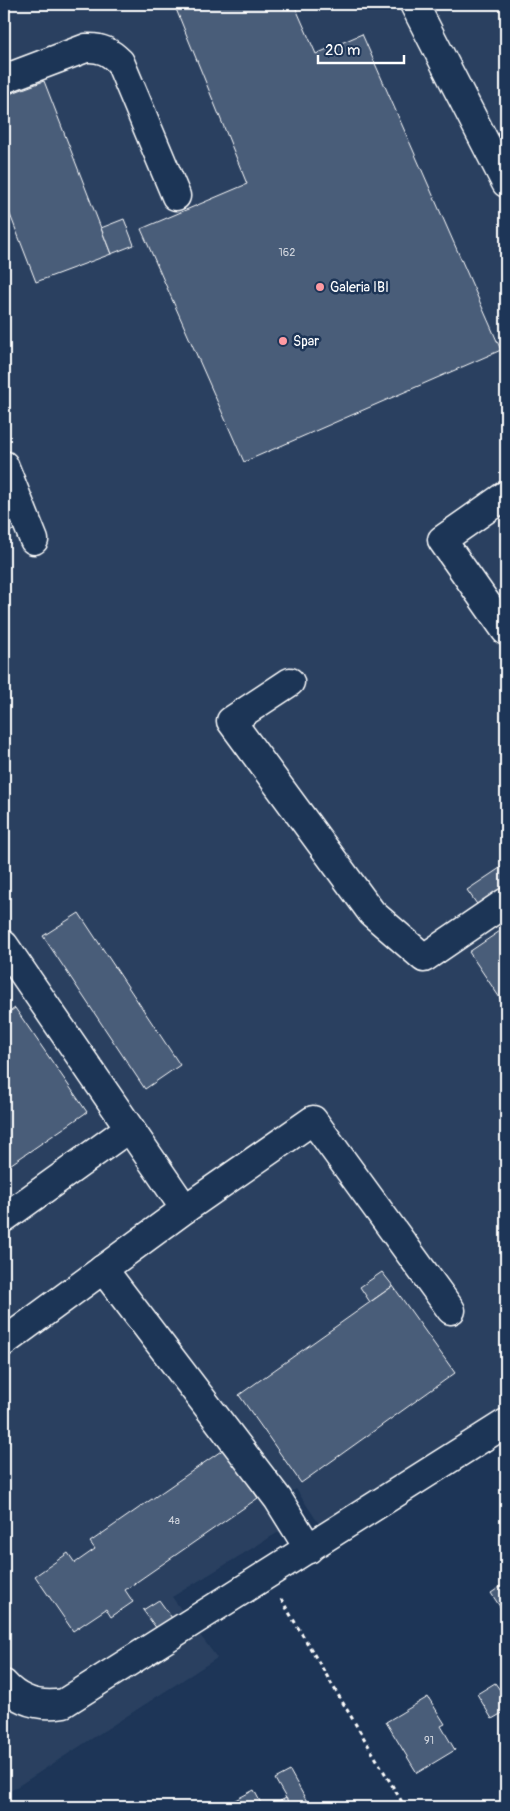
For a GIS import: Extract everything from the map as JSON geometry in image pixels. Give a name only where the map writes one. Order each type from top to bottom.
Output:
[{"type":"lane","points":[[414,4],[506,183]]},
{"type":"lane","points":[[4,79],[86,48],[99,48],[111,53],[120,62],[176,196]]},
{"type":"lane","points":[[4,465],[34,540]]},
{"type":"lane","points":[[506,495],[442,540],[506,631]]},
{"type":"lane","points":[[290,682],[231,721],[372,913],[424,958],[506,902]]},
{"type":"lane","points":[[8,960],[185,1209]]},
{"type":"lane","points":[[4,1342],[185,1209],[313,1120],[451,1310]]},
{"type":"lane","points":[[4,1218],[129,1128]]},
{"type":"lane","points":[[103,1269],[278,1499],[309,1549]]},
{"type":"lane","points":[[4,1684],[16,1696],[34,1704],[64,1703],[506,1423]]},
{"type":"path","points":[[266,1575],[405,1807]]},
{"type":"shaded area","points":[[4,4],[506,4],[506,1405],[333,1519],[319,1524],[296,1489],[278,1499],[282,1530],[172,1597],[217,1658],[4,1795]]},
{"type":"building","name":"Galeria IBI","points":[[174,4],[294,4],[316,54],[362,34],[501,350],[244,462],[141,229],[247,184]]},
{"type":"building","points":[[44,81],[111,254],[36,282],[4,199],[4,96]]},
{"type":"building","points":[[124,219],[134,245],[111,254],[101,228]]},
{"type":"building","points":[[4,499],[16,529],[4,534]]},
{"type":"building","points":[[503,866],[506,872],[506,888],[479,907],[467,890]]},
{"type":"building","points":[[79,913],[180,1065],[145,1089],[43,936]]},
{"type":"building","points":[[506,927],[506,1007],[469,952]]},
{"type":"building","points":[[15,1008],[87,1112],[4,1169],[4,1016]]},
{"type":"building","points":[[382,1272],[393,1286],[370,1302],[360,1287]]},
{"type":"building","points":[[393,1286],[455,1373],[301,1483],[239,1395]]},
{"type":"building","points":[[224,1449],[258,1498],[125,1590],[133,1602],[111,1617],[106,1609],[73,1631],[35,1576],[68,1553],[75,1563],[95,1549],[90,1542]]},
{"type":"building","points":[[506,1583],[506,1616],[491,1593]]},
{"type":"building","points":[[159,1600],[172,1618],[157,1629],[143,1610]]},
{"type":"building","points":[[495,1683],[500,1690],[506,1686],[506,1717],[504,1712],[492,1719],[477,1694]]},
{"type":"building","points":[[428,1697],[445,1724],[441,1726],[455,1750],[417,1773],[386,1722]]},
{"type":"building","points":[[290,1771],[310,1807],[291,1807],[275,1779]]},
{"type":"building","points":[[254,1790],[263,1807],[222,1807]]},
{"type":"building","points":[[286,1798],[291,1807],[271,1806]]},
{"type":"place","name":"Galeria IBI","points":[[320,287]]},
{"type":"place","name":"Spar","points":[[283,341]]}]
